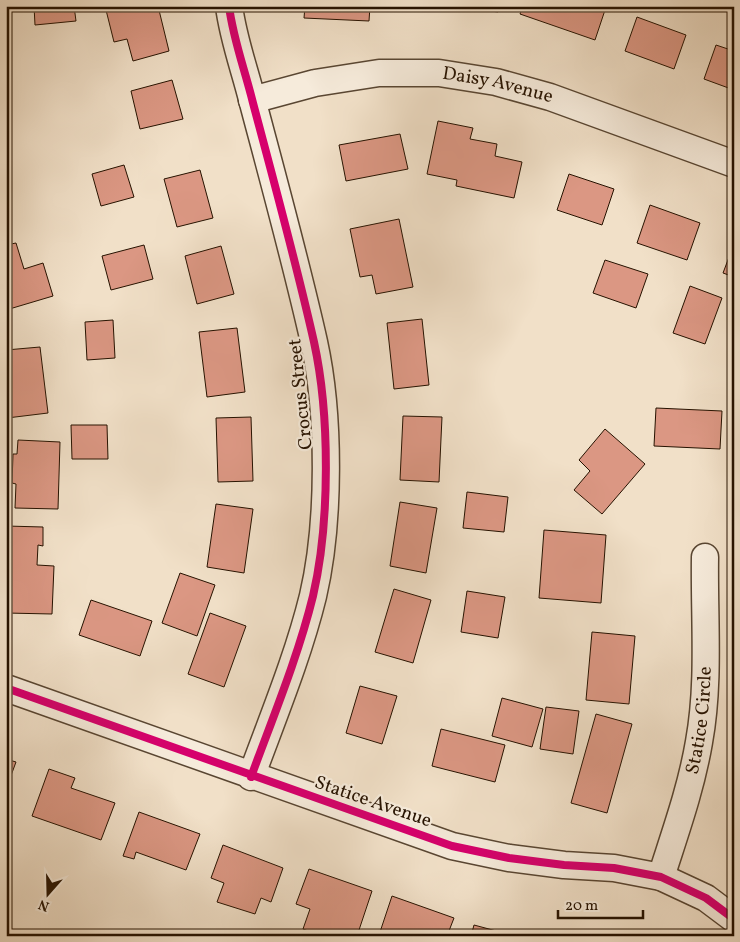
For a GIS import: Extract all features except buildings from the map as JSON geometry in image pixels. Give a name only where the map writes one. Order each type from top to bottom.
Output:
[{"type":"street","name":"Crocus Street","points":[[229,6],[231,26],[252,100],[314,344],[323,411],[326,503],[313,595],[289,672],[251,776]]},
{"type":"street","name":"Daisy Avenue","points":[[252,100],[315,83],[380,73],[440,73],[496,82],[550,97],[734,164]]},
{"type":"street","name":"Statice Circle","points":[[661,878],[690,787],[699,741],[704,691],[705,557]]},
{"type":"street","name":"Statice Avenue","points":[[6,688],[452,846],[509,858],[564,865],[614,868],[661,878],[706,898],[734,918]]},
{"type":"cycle path","points":[[229,6],[236,42],[285,222],[314,342],[323,402],[326,469],[323,536],[313,596],[293,664],[251,777]]},
{"type":"cycle path","points":[[6,688],[452,846],[509,858],[564,865],[614,868],[661,877],[706,898],[734,919]]}]
